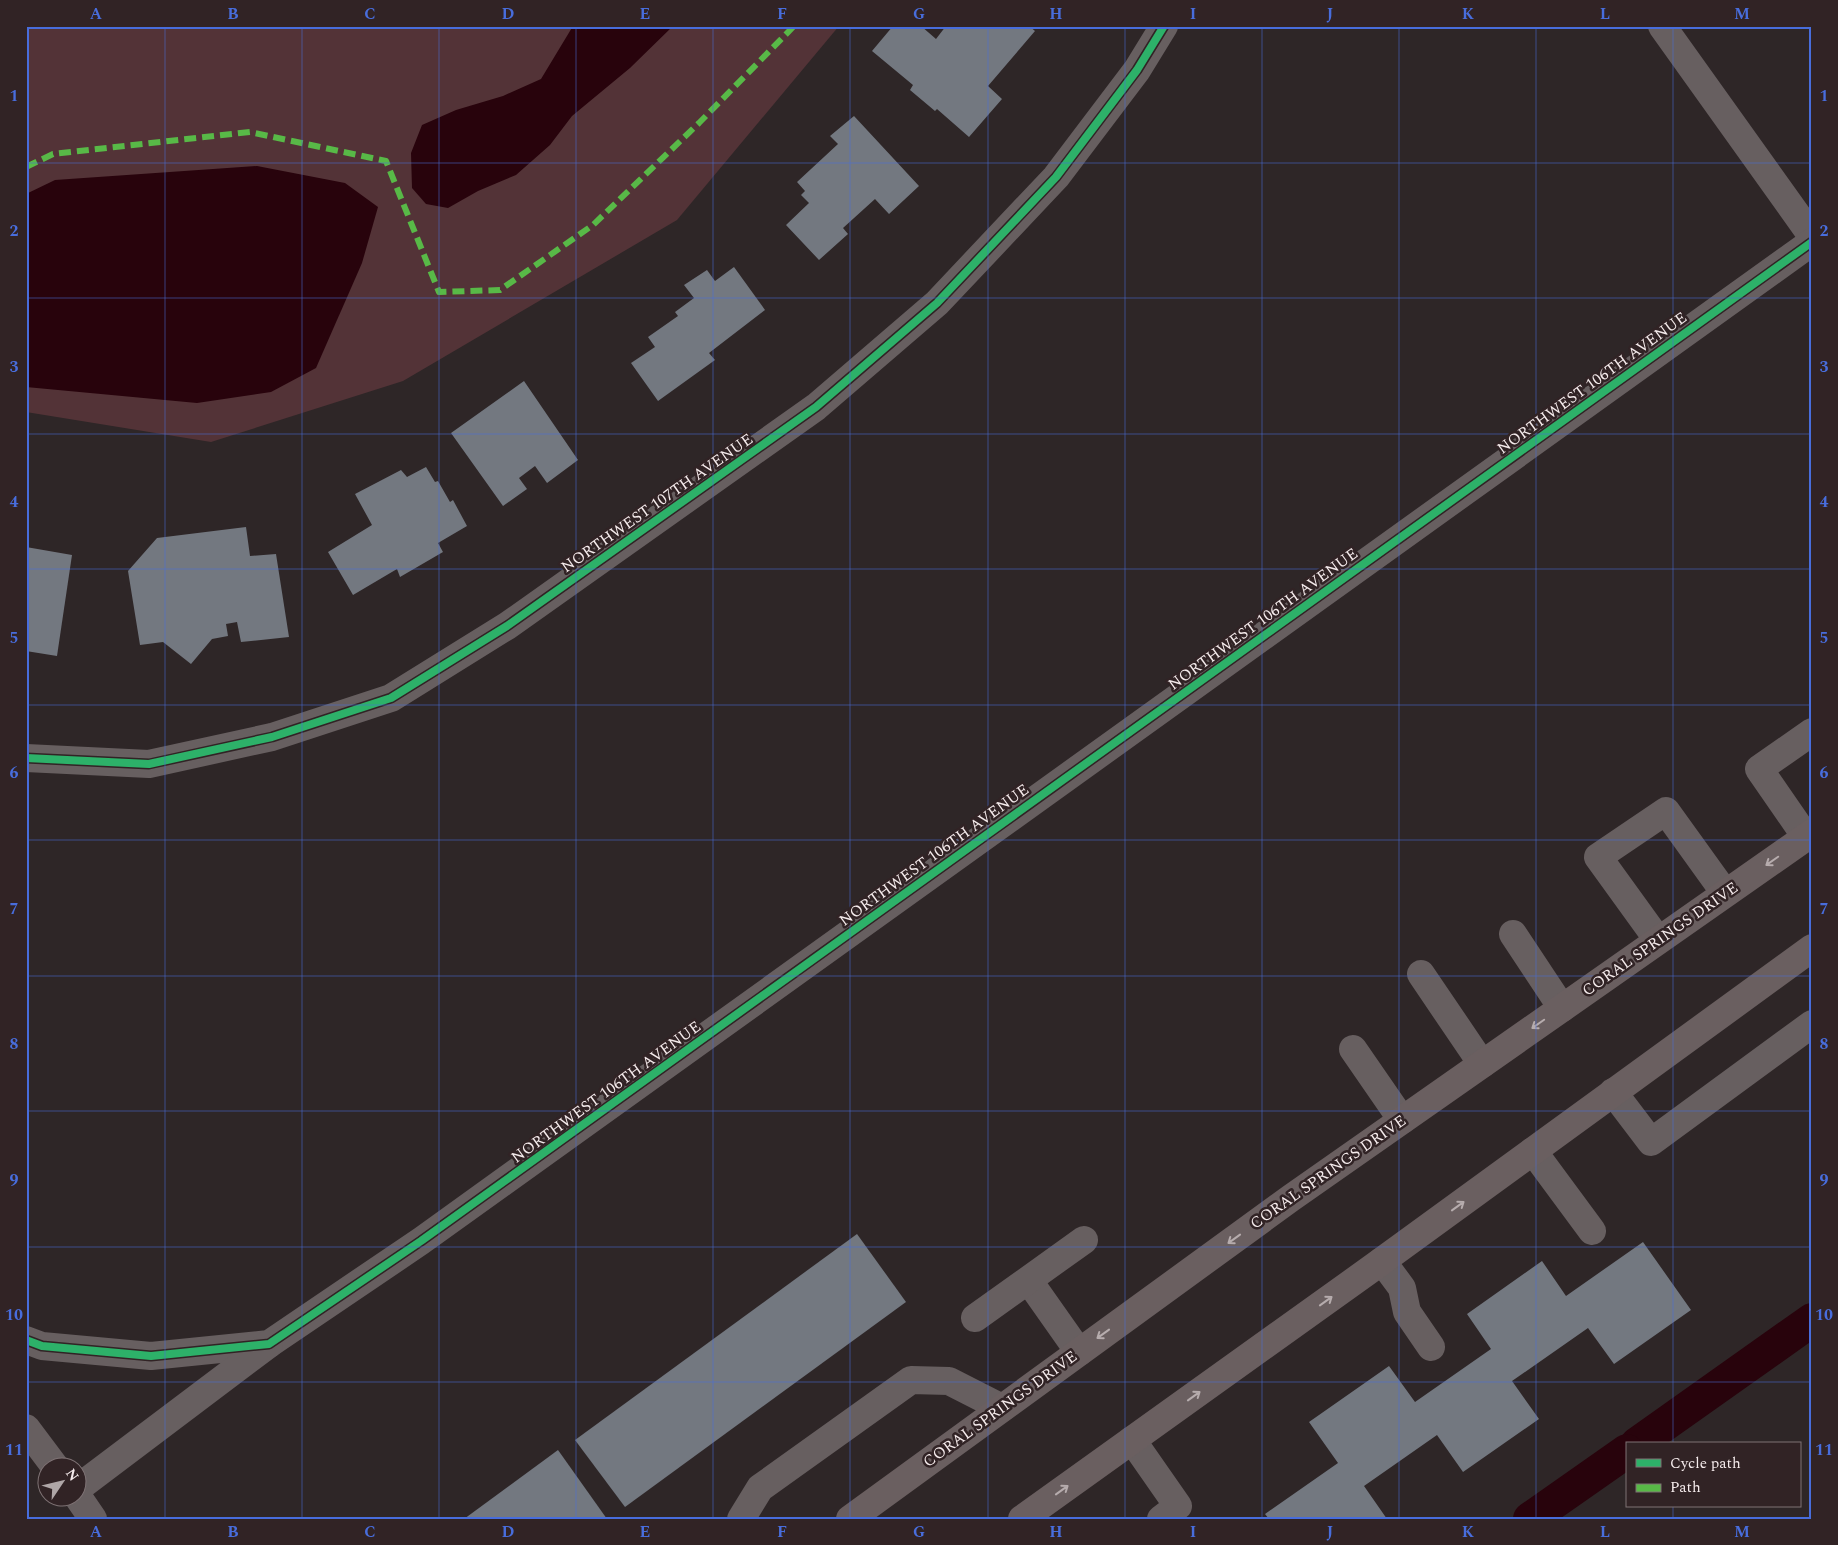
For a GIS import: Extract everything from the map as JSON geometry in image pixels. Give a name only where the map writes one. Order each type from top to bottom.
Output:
[{"type":"main road","name":"CORAL SPRINGS DRIVE","points":[[850,1519],[1283,1203],[1809,835]]},
{"type":"main road","points":[[1022,1519],[1812,948]]},
{"type":"street","name":"NORTHWEST 107TH AVENUE","points":[[26,758],[149,764],[272,737],[391,698],[507,626],[816,407],[937,303],[1056,177],[1137,70],[1164,26]]},
{"type":"street","points":[[1662,26],[1812,236]]},
{"type":"street","name":"NORTHWEST 106TH AVENUE","points":[[26,1340],[42,1346],[151,1356],[270,1344],[429,1235],[1812,242]]},
{"type":"street","points":[[1809,835],[1759,769],[1812,732]]},
{"type":"street","points":[[1658,940],[1598,857],[1666,811],[1725,893]]},
{"type":"street","points":[[1513,934],[1562,1008]]},
{"type":"street","points":[[1422,974],[1482,1064]]},
{"type":"street","points":[[1613,1092],[1651,1142],[1812,1024]]},
{"type":"street","points":[[1353,1049],[1402,1120]]},
{"type":"street","points":[[1533,1151],[1592,1232]]},
{"type":"street","points":[[976,1318],[1084,1240]]},
{"type":"street","points":[[1382,1260],[1402,1288],[1407,1312],[1431,1347]]},
{"type":"street","points":[[1029,1281],[1078,1352]]},
{"type":"street","points":[[88,1480],[270,1344]]},
{"type":"street","points":[[741,1519],[760,1488],[911,1380],[949,1381],[1002,1408]]},
{"type":"street","points":[[26,1428],[48,1458]]},
{"type":"street","points":[[1132,1440],[1178,1506],[1161,1519]]},
{"type":"street","points":[[86,1508],[93,1519]]},
{"type":"shaded area","points":[[26,26],[839,26],[677,220],[403,381],[211,442],[26,412]]},
{"type":"shaded area","points":[[573,26],[673,26],[630,68],[572,116],[550,145],[516,175],[478,191],[448,208],[426,204],[412,188],[411,153],[422,125],[456,110],[503,96],[541,79]]},
{"type":"shaded area","points":[[257,166],[345,183],[378,207],[362,263],[316,368],[271,392],[197,403],[26,387],[26,194],[55,180]]},
{"type":"building","points":[[893,26],[921,26],[936,39],[946,26],[1029,26],[1035,31],[988,86],[1002,99],[969,137],[937,109],[935,111],[910,90],[913,85],[872,51]]},
{"type":"building","points":[[854,116],[919,186],[889,214],[875,199],[843,228],[848,234],[819,260],[786,225],[809,203],[801,195],[805,191],[797,182],[838,144],[830,136]]},
{"type":"building","points":[[734,267],[765,310],[709,353],[715,360],[658,401],[631,363],[655,347],[648,337],[678,316],[675,312],[694,298],[684,285],[707,270],[715,281]]},
{"type":"building","points":[[524,381],[578,460],[547,483],[535,466],[519,478],[527,489],[503,506],[451,433]]},
{"type":"building","points":[[426,467],[435,482],[438,481],[450,502],[453,500],[467,526],[438,543],[443,552],[400,577],[397,569],[353,595],[328,552],[372,525],[355,494],[401,470],[407,477]]},
{"type":"building","points":[[246,527],[250,556],[276,554],[289,637],[241,642],[237,622],[226,624],[228,636],[212,639],[191,664],[163,642],[140,645],[128,571],[157,538]]},
{"type":"building","points":[[26,547],[72,555],[57,656],[26,651]]},
{"type":"building","points":[[857,1234],[906,1302],[625,1507],[575,1440]]},
{"type":"building","points":[[1643,1242],[1691,1310],[1614,1364],[1588,1328],[1512,1381],[1539,1419],[1463,1472],[1437,1435],[1364,1486],[1387,1519],[1269,1519],[1265,1514],[1338,1463],[1309,1422],[1389,1366],[1415,1402],[1491,1349],[1467,1314],[1542,1261],[1566,1296]]},
{"type":"building","points":[[558,1450],[607,1519],[464,1519]]},
{"type":"waterway","points":[[1640,1442],[1812,1320]]},
{"type":"waterway","points":[[1530,1519],[1626,1452]]},
{"type":"marked path","points":[[26,167],[53,154],[250,132],[386,161],[439,292],[500,290],[593,225],[699,123],[794,26]]},
{"type":"cycle path","points":[[26,758],[149,764],[272,737],[391,698],[507,626],[816,407],[937,303],[1056,177],[1137,70],[1164,26]]},
{"type":"cycle path","points":[[26,1340],[42,1346],[151,1356],[269,1344],[421,1241],[1812,242]]}]
